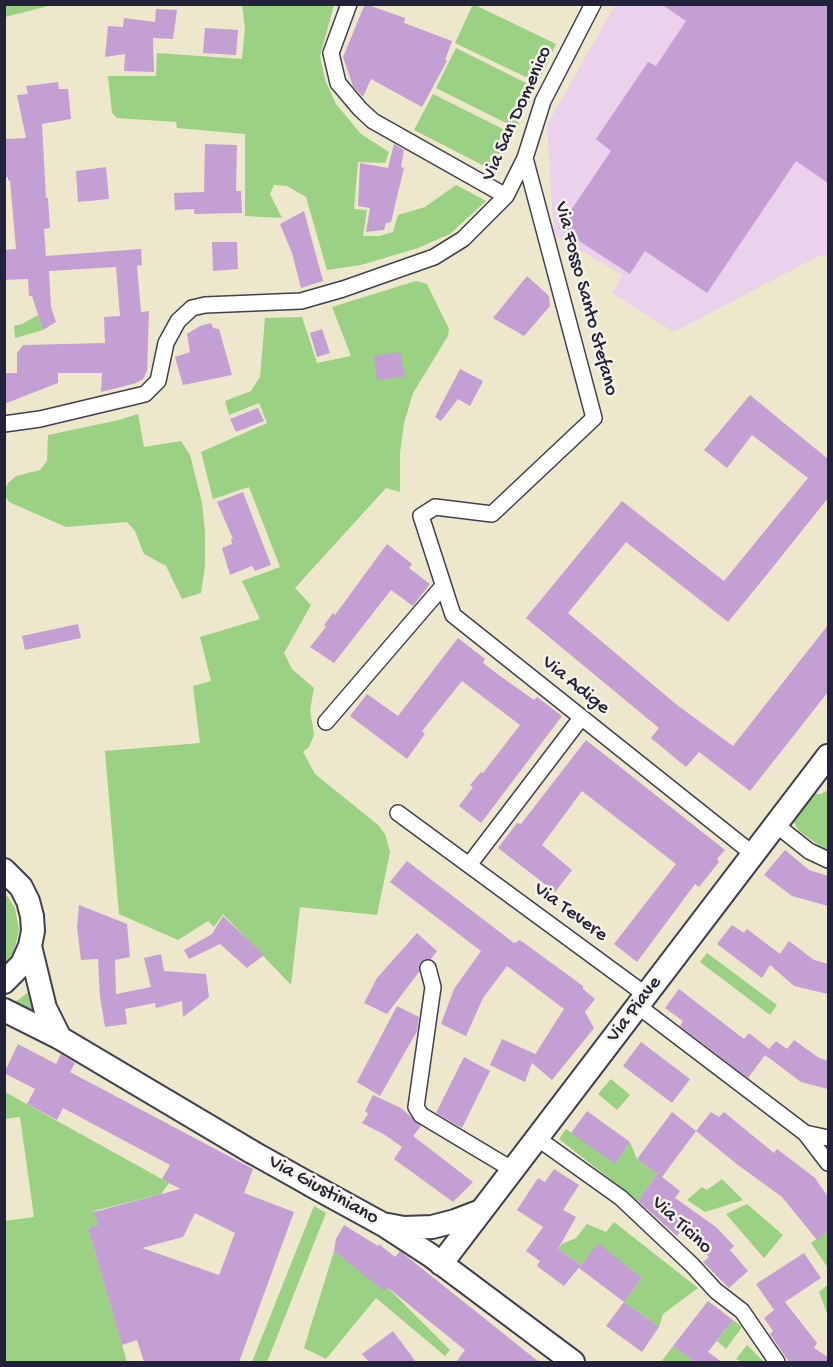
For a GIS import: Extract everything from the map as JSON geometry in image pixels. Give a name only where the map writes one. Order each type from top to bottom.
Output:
[{"type":"main road","name":"Via Piave","points":[[441,1264],[776,824],[825,768]]},
{"type":"main road","points":[[4,870],[21,887],[28,901],[33,931],[30,946],[22,964],[4,982]]},
{"type":"main road","points":[[30,946],[45,1008],[60,1038]]},
{"type":"main road","name":"Via Giustiniano","points":[[4,1010],[60,1038],[252,1152],[384,1225],[441,1264],[573,1362]]},
{"type":"main road","points":[[384,1225],[404,1228],[432,1227],[481,1211]]},
{"type":"street","points":[[349,4],[331,53],[338,83],[373,121],[506,196]]},
{"type":"street","name":"Via San Domenico","points":[[4,424],[40,419],[145,394],[158,381],[166,343],[178,321],[192,308],[206,305],[301,301],[343,290],[434,257],[463,239],[506,196],[525,158],[543,101],[593,4]]},
{"type":"street","name":"Via Fosso Santo Stefano","points":[[421,516],[435,507],[492,514],[594,418],[525,158]]},
{"type":"street","name":"Via Adige","points":[[421,516],[453,615],[753,854]]},
{"type":"street","points":[[326,722],[443,586]]},
{"type":"street","points":[[469,865],[581,717]]},
{"type":"street","name":"Via Tevere","points":[[398,813],[469,865],[642,1000],[805,1132],[828,1163]]},
{"type":"street","points":[[776,824],[809,851],[828,860]]},
{"type":"street","points":[[428,968],[433,987],[416,1107],[422,1114],[513,1170]]},
{"type":"street","name":"Via Tevere","points":[[805,1132],[828,1138]]},
{"type":"street","name":"Via Ticino","points":[[537,1138],[621,1198],[716,1291],[742,1311],[777,1362]]},
{"type":"shaded area","points":[[615,5],[828,5],[828,254],[817,257],[674,332],[612,293],[623,275],[554,235],[547,125]]},
{"type":"green space","points":[[5,4],[52,4],[52,5],[5,17]]},
{"type":"green space","points":[[473,4],[556,44],[538,83],[455,43]]},
{"type":"green space","points":[[242,5],[334,5],[320,56],[325,80],[336,104],[361,134],[389,152],[385,163],[358,162],[354,209],[367,210],[363,236],[379,236],[393,232],[398,215],[425,207],[456,185],[486,201],[450,234],[418,248],[361,265],[327,270],[306,197],[287,186],[274,185],[270,194],[282,218],[245,216],[245,134],[177,128],[176,122],[117,118],[112,113],[108,76],[156,76],[157,53],[242,59],[245,29]]},
{"type":"green space","points":[[456,48],[536,88],[516,128],[436,88]]},
{"type":"green space","points":[[433,94],[513,134],[494,171],[414,130]]},
{"type":"green space","points":[[416,281],[427,284],[449,329],[448,336],[413,393],[404,423],[400,453],[400,492],[386,488],[295,588],[311,605],[284,653],[292,669],[314,688],[310,710],[314,735],[309,747],[303,752],[315,774],[378,825],[385,834],[390,852],[377,915],[300,907],[291,985],[223,914],[214,927],[208,921],[178,940],[119,914],[105,751],[200,743],[193,686],[211,681],[200,637],[260,619],[242,581],[280,567],[249,487],[213,499],[201,452],[267,423],[259,403],[229,415],[225,401],[251,391],[260,377],[265,318],[302,317],[317,363],[351,356],[332,307]]},
{"type":"green space","points":[[38,315],[43,330],[15,338],[14,326]]},
{"type":"green space","points":[[138,414],[144,447],[181,441],[190,455],[202,503],[205,566],[201,593],[182,599],[166,566],[144,554],[135,531],[127,522],[66,527],[9,502],[5,496],[8,483],[16,476],[40,470],[47,461],[48,435]]},
{"type":"green space","points":[[828,790],[828,856],[817,844],[799,831],[789,814],[803,794],[821,794]]},
{"type":"green space","points":[[5,893],[15,908],[19,930],[14,952],[5,965]]},
{"type":"green space","points":[[707,953],[777,1005],[770,1015],[700,962]]},
{"type":"green space","points":[[30,991],[39,1022],[11,1005]]},
{"type":"green space","points":[[611,1079],[630,1095],[617,1110],[598,1094]]},
{"type":"green space","points":[[5,1092],[169,1183],[161,1194],[94,1211],[98,1225],[88,1228],[127,1362],[5,1362],[4,1221],[34,1217],[20,1117],[5,1119]]},
{"type":"green space","points":[[566,1129],[615,1163],[630,1142],[637,1159],[657,1174],[638,1201],[559,1139]]},
{"type":"green space","points":[[722,1179],[743,1200],[705,1212],[687,1200],[702,1187],[707,1190]]},
{"type":"green space","points":[[747,1204],[783,1235],[764,1258],[726,1214]]},
{"type":"green space","points":[[314,1206],[326,1213],[267,1362],[252,1362]]},
{"type":"green space","points":[[614,1222],[698,1288],[663,1314],[659,1327],[624,1302],[642,1278],[598,1244],[581,1265],[558,1249],[562,1244],[576,1238],[587,1224],[606,1232]]},
{"type":"green space","points":[[828,1231],[828,1268],[811,1243]]},
{"type":"green space","points":[[334,1251],[387,1287],[450,1350],[445,1356],[376,1298],[326,1359],[304,1348]]},
{"type":"green space","points":[[826,1286],[828,1287],[828,1316],[819,1292]]},
{"type":"green space","points":[[733,1320],[742,1327],[726,1349],[717,1341]]},
{"type":"green space","points":[[747,1345],[764,1362],[742,1362],[736,1359]]},
{"type":"green space","points":[[673,1346],[694,1362],[661,1362]]},
{"type":"building","points":[[365,4],[405,18],[404,23],[452,41],[445,60],[447,61],[422,107],[371,79],[363,97],[353,86],[343,57]]},
{"type":"building","points":[[661,4],[828,4],[828,183],[796,161],[707,293],[645,251],[630,274],[559,228],[611,151],[596,139],[648,62],[656,66],[686,21]]},
{"type":"building","points":[[156,9],[177,10],[173,39],[153,38],[154,72],[124,71],[125,54],[105,57],[108,26],[123,27],[124,18],[155,22]]},
{"type":"building","points":[[205,28],[238,30],[236,55],[203,53]]},
{"type":"building","points":[[58,82],[59,89],[68,89],[71,119],[42,124],[50,228],[44,229],[46,256],[141,249],[142,265],[137,266],[141,312],[149,311],[147,371],[143,379],[136,383],[101,392],[102,373],[58,373],[58,383],[4,404],[4,373],[17,373],[17,353],[23,345],[105,343],[104,317],[120,316],[116,267],[49,271],[51,307],[56,322],[43,330],[32,296],[29,296],[28,279],[4,280],[4,250],[16,249],[10,180],[8,181],[8,177],[4,178],[4,139],[26,138],[17,95],[28,94],[26,86]]},
{"type":"building","points":[[205,144],[237,145],[236,191],[241,191],[242,213],[194,214],[194,209],[175,210],[174,193],[204,192]]},
{"type":"building","points":[[394,144],[404,150],[401,167],[404,168],[391,222],[386,223],[384,230],[366,232],[370,208],[358,206],[360,163],[388,168]]},
{"type":"building","points":[[106,167],[109,199],[78,202],[76,171]]},
{"type":"building","points":[[304,211],[323,281],[301,288],[292,253],[280,224]]},
{"type":"building","points":[[212,242],[237,242],[238,269],[213,271]]},
{"type":"building","points":[[527,276],[549,296],[550,306],[524,336],[493,318]]},
{"type":"building","points":[[211,323],[213,328],[219,329],[232,375],[183,385],[175,357],[190,352],[187,334],[200,326]]},
{"type":"building","points":[[322,329],[330,353],[317,357],[310,333]]},
{"type":"building","points":[[400,352],[405,377],[377,380],[374,356]]},
{"type":"building","points":[[460,369],[483,381],[470,406],[458,399],[441,421],[435,417]]},
{"type":"building","points":[[750,395],[828,459],[828,498],[728,622],[626,542],[568,613],[677,705],[733,746],[828,625],[828,692],[750,791],[699,752],[686,767],[651,738],[659,728],[526,618],[622,501],[724,581],[808,478],[752,435],[727,468],[704,450]]},
{"type":"building","points":[[258,408],[264,421],[236,432],[230,419]]},
{"type":"building","points":[[243,492],[271,565],[255,571],[252,566],[230,575],[222,548],[232,544],[231,539],[233,539],[217,502]]},
{"type":"building","points":[[387,544],[412,564],[409,568],[430,584],[413,606],[391,590],[334,663],[310,647],[326,627],[324,625],[333,613],[335,615]]},
{"type":"building","points":[[78,624],[81,638],[25,650],[22,636]]},
{"type":"building","points":[[458,638],[485,659],[483,663],[507,681],[534,700],[537,697],[562,716],[481,823],[459,806],[473,787],[470,785],[481,772],[483,773],[520,725],[462,681],[422,731],[425,734],[407,759],[350,716],[367,694],[398,716]]},
{"type":"building","points":[[586,740],[725,850],[717,859],[719,862],[699,887],[695,884],[637,962],[614,944],[676,864],[582,791],[542,845],[572,870],[555,892],[498,848],[517,823],[521,824]]},
{"type":"building","points":[[785,850],[809,870],[828,876],[828,906],[792,896],[764,875]]},
{"type":"building","points":[[407,861],[514,943],[520,940],[583,986],[583,989],[595,999],[585,1012],[594,1028],[552,1080],[532,1063],[525,1082],[490,1065],[502,1039],[535,1054],[534,1056],[564,1009],[507,966],[483,998],[466,1036],[441,1024],[454,989],[481,951],[390,882]]},
{"type":"building","points":[[79,905],[127,924],[130,957],[115,960],[116,994],[151,987],[144,958],[161,954],[164,971],[206,974],[209,997],[183,1017],[182,1001],[156,1008],[155,1003],[125,1009],[127,1024],[105,1027],[100,997],[98,959],[81,960],[77,927]]},
{"type":"building","points":[[223,916],[264,955],[247,968],[220,944],[189,959],[184,950],[212,934]]},
{"type":"building","points":[[732,925],[744,933],[747,929],[780,954],[789,941],[814,960],[828,964],[828,994],[794,986],[770,965],[762,978],[717,944]]},
{"type":"building","points":[[417,933],[437,951],[431,959],[421,962],[419,972],[387,1014],[364,1003],[377,978]]},
{"type":"building","points":[[679,989],[744,1039],[749,1033],[769,1049],[776,1041],[787,1049],[794,1040],[819,1058],[828,1061],[828,1089],[801,1082],[765,1055],[748,1078],[680,1026],[683,1021],[665,1008]]},
{"type":"building","points":[[397,1006],[419,1017],[417,1031],[380,1096],[357,1082]]},
{"type":"building","points":[[641,1042],[690,1079],[672,1103],[623,1066]]},
{"type":"building","points":[[18,1044],[56,1064],[61,1054],[75,1063],[70,1072],[253,1169],[244,1193],[294,1212],[239,1362],[144,1362],[137,1340],[122,1345],[88,1228],[98,1225],[94,1212],[180,1189],[162,1179],[170,1165],[63,1108],[57,1120],[27,1104],[35,1089],[4,1073]],"holes":[[[195,1213],[235,1233],[219,1275],[142,1248],[183,1237]]]},
{"type":"building","points":[[464,1057],[490,1071],[462,1128],[436,1113]]},
{"type":"building","points":[[373,1095],[401,1108],[421,1126],[413,1136],[473,1182],[453,1202],[394,1159],[402,1147],[362,1123],[368,1114],[365,1111]]},
{"type":"building","points":[[587,1111],[630,1142],[615,1164],[571,1133]]},
{"type":"building","points":[[672,1112],[696,1131],[662,1177],[680,1191],[675,1198],[716,1227],[734,1246],[730,1250],[748,1271],[729,1288],[703,1262],[709,1257],[683,1228],[677,1236],[638,1201],[657,1174],[637,1159]]},
{"type":"building","points":[[711,1112],[719,1117],[724,1112],[774,1153],[777,1149],[815,1178],[828,1197],[828,1231],[817,1240],[782,1197],[696,1131]]},
{"type":"building","points":[[554,1169],[579,1185],[563,1210],[576,1217],[558,1249],[581,1265],[564,1286],[537,1266],[540,1261],[526,1251],[543,1227],[517,1210],[538,1178],[545,1182]]},
{"type":"building","points":[[344,1225],[378,1246],[379,1244],[395,1257],[400,1251],[539,1362],[456,1362],[465,1350],[387,1287],[384,1291],[334,1251],[336,1239]]},
{"type":"building","points":[[598,1243],[642,1278],[624,1302],[579,1268]]},
{"type":"building","points":[[804,1253],[821,1278],[785,1302],[817,1343],[814,1348],[828,1357],[828,1362],[789,1362],[770,1334],[773,1331],[764,1318],[774,1310],[756,1284]]},
{"type":"building","points":[[708,1301],[733,1320],[708,1352],[722,1362],[694,1362],[673,1346]]},
{"type":"building","points":[[624,1302],[659,1327],[642,1352],[606,1326]]},
{"type":"building","points":[[393,1331],[416,1362],[369,1362],[362,1354]]}]
